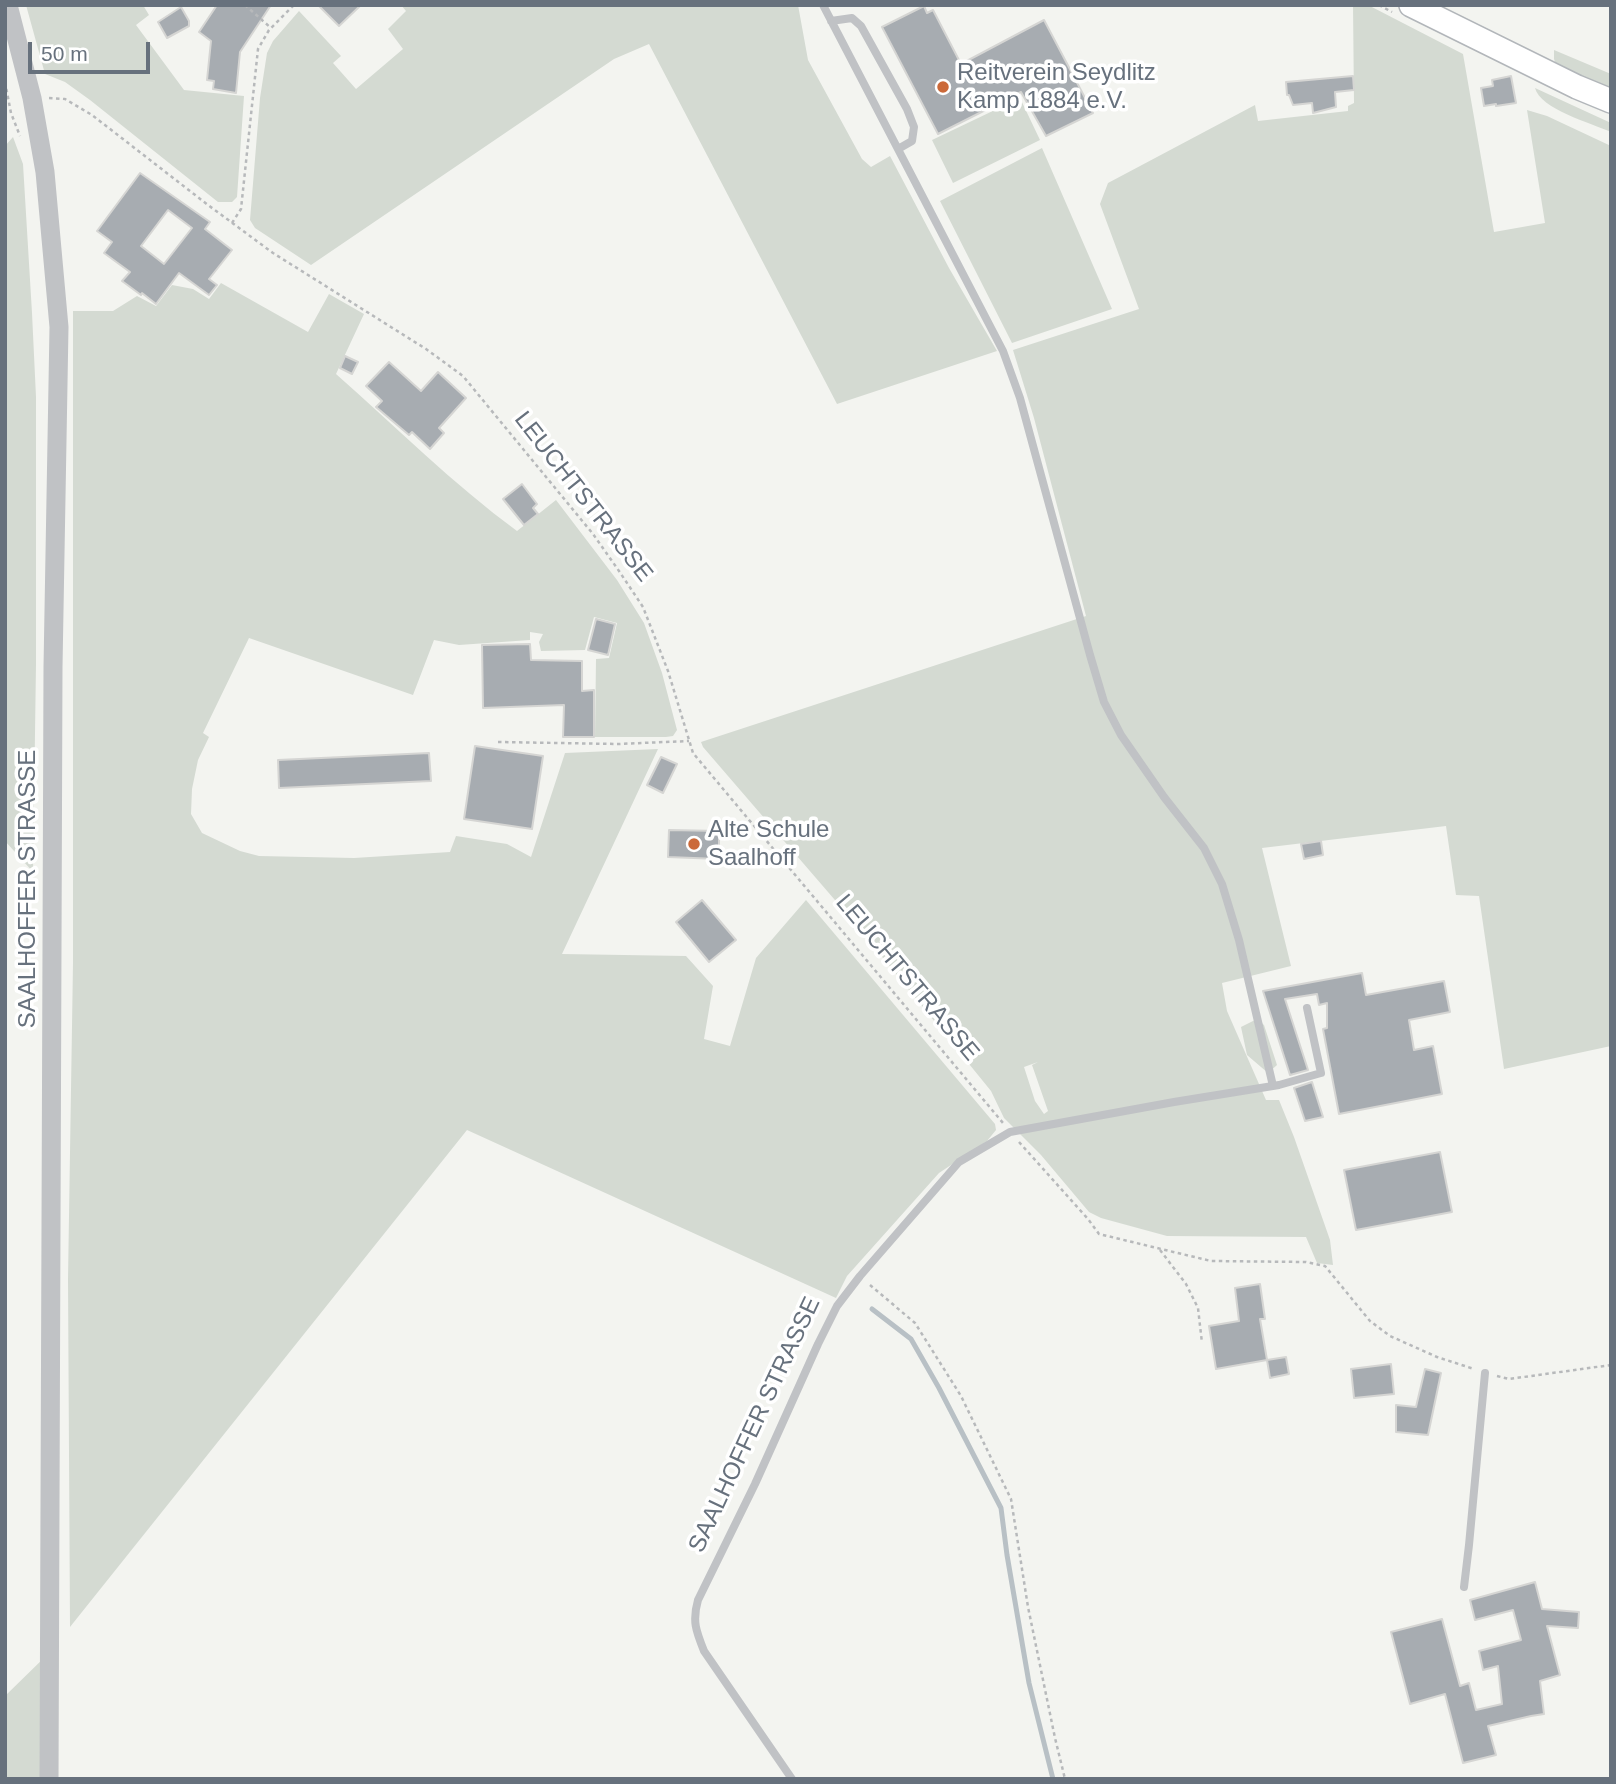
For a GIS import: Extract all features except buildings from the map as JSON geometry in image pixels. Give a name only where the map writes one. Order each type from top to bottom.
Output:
[{"type":"main road","points":[[1411,5],[1611,101]]},
{"type":"street","name":"SAALHOFFER STRASSE","points":[[8,5],[32,98],[45,172],[59,327],[53,667],[49,1779]]},
{"type":"lane","points":[[823,5],[1003,351],[1020,398],[1104,702],[1121,735],[1204,848],[1222,884],[1239,940],[1273,1086]]},
{"type":"lane","points":[[831,21],[852,18],[861,26],[907,109],[914,127],[912,141],[898,149]]},
{"type":"lane","points":[[1010,1132],[1273,1086],[1321,1073],[1307,1009]]},
{"type":"lane","name":"SAALHOFFER STRASSE","points":[[792,1779],[704,1650],[694,1616],[698,1600],[837,1306],[959,1162],[1010,1132]]},
{"type":"lane","points":[[1464,1587],[1485,1373]]},
{"type":"path","points":[[245,5],[271,28]]},
{"type":"path","points":[[232,223],[241,209],[258,49],[271,28],[294,5]]},
{"type":"path","name":"LEUCHTSTRASSE","points":[[32,98],[65,99],[92,115],[273,253],[426,349],[463,376],[593,534],[643,607],[668,671],[693,753],[1010,1132],[1099,1234],[1211,1261],[1306,1262],[1325,1266],[1370,1321],[1390,1336],[1437,1357],[1485,1373],[1509,1379],[1611,1365]]},
{"type":"path","points":[[498,742],[618,744],[689,741]]},
{"type":"path","points":[[1160,1249],[1186,1284],[1198,1308],[1202,1343]]},
{"type":"path","points":[[860,1276],[915,1323],[961,1396],[1012,1499],[1028,1607],[1065,1779]]},
{"type":"shaded area","points":[[26,5],[143,5],[149,15],[136,25],[184,90],[244,96],[237,197],[232,202],[218,202],[90,100],[65,82],[45,74]]},
{"type":"shaded area","points":[[401,5],[798,5],[808,60],[862,159],[871,167],[890,156],[949,268],[997,351],[837,404],[649,44],[614,59],[311,265],[255,228],[250,220],[260,98],[267,53],[273,41],[299,11],[341,56],[333,63],[356,89],[403,49],[388,29],[406,11]]},
{"type":"shaded area","points":[[1353,5],[1368,5],[1463,54],[1494,232],[1545,223],[1527,110],[1547,116],[1611,146],[1611,1046],[1504,1069],[1479,896],[1456,895],[1446,826],[1262,848],[1291,966],[1222,983],[1227,1011],[1266,1100],[1279,1100],[1294,1137],[1330,1240],[1333,1265],[1317,1263],[1306,1237],[1167,1236],[1101,1218],[1089,1212],[1041,1155],[1004,1118],[991,1091],[853,921],[701,742],[1086,616],[1034,418],[1013,350],[1139,309],[1100,204],[1108,183],[1255,105],[1258,121],[1348,111],[1348,106],[1354,103]],"holes":[[[1038,1062],[1032,1065],[1048,1111],[1044,1114],[1035,1101],[1024,1067]]]},
{"type":"shaded area","points":[[1554,50],[1611,74],[1611,91],[1556,65]]},
{"type":"shaded area","points":[[1535,88],[1611,123],[1611,132],[1556,109],[1539,96]]},
{"type":"shaded area","points":[[1020,98],[1040,140],[953,183],[932,140]]},
{"type":"shaded area","points":[[13,137],[23,164],[36,397],[33,872],[5,841],[5,146]]},
{"type":"shaded area","points":[[1042,148],[1112,309],[1012,343],[940,201]]},
{"type":"shaded area","points":[[221,283],[308,332],[329,294],[364,314],[336,374],[447,475],[517,531],[556,500],[617,580],[644,623],[662,673],[677,730],[673,736],[666,737],[595,737],[596,659],[609,658],[617,623],[594,617],[585,650],[541,651],[539,642],[543,634],[530,632],[530,640],[459,645],[434,640],[413,695],[249,638],[203,733],[209,737],[198,760],[192,789],[191,814],[202,833],[240,851],[259,856],[354,858],[450,852],[456,836],[507,844],[531,857],[565,753],[658,749],[562,954],[686,956],[713,986],[704,1039],[730,1046],[756,958],[806,900],[995,1124],[996,1130],[987,1141],[939,1173],[847,1276],[836,1298],[467,1130],[70,1627],[68,1279],[73,963],[73,311],[113,311],[137,296],[156,306],[172,285],[193,289],[209,299]]},
{"type":"shaded area","points":[[1257,1019],[1264,1025],[1277,1065],[1268,1073],[1247,1055],[1241,1027]]},
{"type":"shaded area","points":[[49,1653],[47,1779],[5,1779],[5,1696]]},
{"type":"waterway","points":[[872,1309],[911,1339],[1001,1508],[1029,1683],[1053,1779]]},
{"type":"place","name":"Reitverein Seydlitz Kamp 1884 e.V.","points":[[943,87]]},
{"type":"place","name":"Alte Schule Saalhoff","points":[[694,844]]}]
